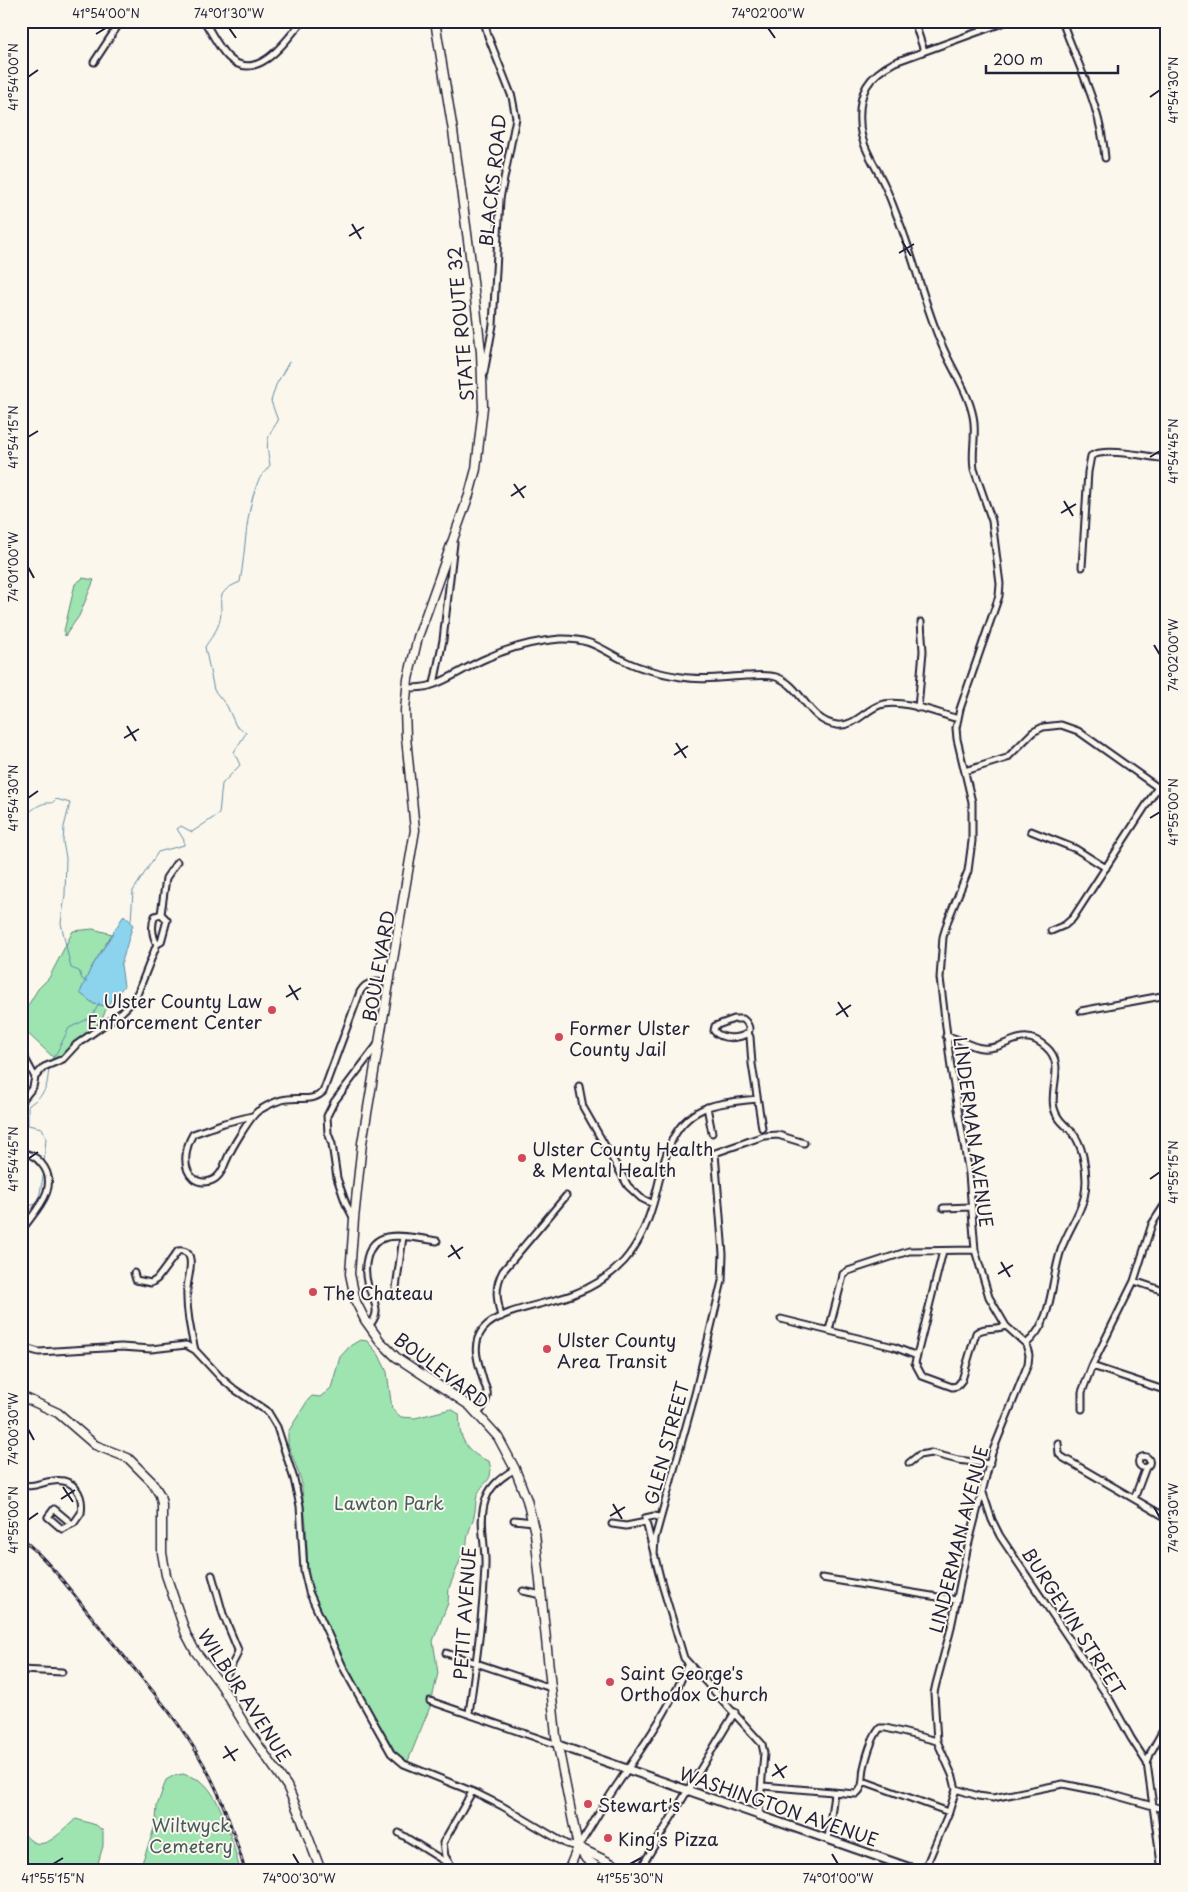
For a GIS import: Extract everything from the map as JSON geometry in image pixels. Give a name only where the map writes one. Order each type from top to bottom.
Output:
[{"type":"main road","name":"STATE ROUTE 32","points":[[409,764],[405,719],[411,661],[469,496],[476,470],[483,416],[483,377],[464,208],[435,21]]},
{"type":"main road","name":"BOULEVARD","points":[[409,764],[415,830],[362,1143],[350,1274],[356,1302],[369,1326],[380,1341],[396,1357],[470,1406],[498,1437],[515,1469],[533,1522],[558,1745],[578,1848]]},
{"type":"main road","name":"WILBUR AVENUE","points":[[21,1396],[58,1413],[95,1444],[128,1458],[152,1482],[160,1495],[162,1504],[163,1559],[166,1575],[186,1634],[195,1651],[221,1685],[249,1732],[287,1786],[320,1871]]},
{"type":"main road","name":"WASHINGTON AVENUE","points":[[558,1745],[919,1871]]},
{"type":"main road","points":[[568,1871],[578,1848]]},
{"type":"main road","points":[[578,1848],[586,1859],[603,1871]]},
{"type":"main road","points":[[578,1848],[627,1871]]},
{"type":"street","points":[[94,62],[121,21]]},
{"type":"street","points":[[204,21],[229,58],[239,64],[251,65],[268,60],[280,50],[302,21]]},
{"type":"street","name":"BLACKS ROAD","points":[[483,377],[492,325],[500,199],[516,118],[512,97],[484,21]]},
{"type":"street","points":[[914,21],[924,51]]},
{"type":"street","points":[[981,31],[982,21]]},
{"type":"street","name":"LINDERMAN AVENUE","points":[[956,1789],[953,1777],[937,1741],[934,1693],[967,1550],[990,1464],[999,1434],[1028,1364],[1029,1355],[1026,1344],[1006,1326],[989,1297],[975,1250],[968,1162],[946,1036],[940,978],[941,945],[948,920],[968,871],[972,841],[972,802],[959,752],[957,722],[999,596],[1000,584],[992,521],[974,469],[975,427],[970,407],[941,343],[923,294],[914,258],[885,186],[862,139],[860,125],[861,99],[870,81],[884,68],[924,51],[1008,21]]},
{"type":"street","points":[[1062,21],[1096,107],[1105,158]]},
{"type":"street","points":[[1082,567],[1089,461],[1091,456],[1098,452],[1167,459]]},
{"type":"street","points":[[434,684],[443,640],[455,538]]},
{"type":"street","points":[[918,708],[923,651],[921,622]]},
{"type":"street","points":[[407,688],[434,684],[497,654],[524,645],[562,639],[600,646],[636,666],[681,677],[776,677],[791,686],[820,718],[836,725],[850,724],[873,708],[886,703],[918,708],[957,722]]},
{"type":"street","points":[[964,771],[1007,758],[1037,729],[1048,725],[1061,725],[1078,731],[1167,794]]},
{"type":"street","points":[[1051,932],[1065,925],[1073,918],[1158,787]]},
{"type":"street","points":[[1031,831],[1076,849],[1106,868]]},
{"type":"street","points":[[161,914],[166,878],[177,862]]},
{"type":"street","points":[[21,1102],[33,1087],[35,1077],[44,1067],[63,1059],[76,1045],[129,1005],[138,992],[157,944],[161,942],[167,920],[161,914]]},
{"type":"street","points":[[157,944],[154,936],[154,919],[155,916],[161,914]]},
{"type":"street","points":[[252,1116],[234,1144],[223,1169],[216,1179],[205,1182],[194,1178],[190,1173],[186,1159],[186,1148],[193,1134],[252,1116],[283,1100],[312,1099],[323,1092],[360,992],[368,983],[390,984]]},
{"type":"street","points":[[1081,1011],[1167,995]]},
{"type":"street","points":[[748,1032],[745,1035],[723,1038],[718,1036],[714,1028],[724,1022],[743,1019],[748,1026],[756,1099],[762,1128]]},
{"type":"street","points":[[946,1036],[983,1048],[1000,1045],[1022,1037],[1031,1038],[1045,1046],[1053,1054],[1055,1060],[1054,1109],[1060,1120],[1076,1138],[1083,1155],[1084,1196],[1060,1252],[1052,1296],[1045,1318],[1037,1333],[1026,1344]]},
{"type":"street","points":[[354,1218],[343,1198],[337,1178],[332,1144],[328,1133],[327,1116],[334,1102],[380,1042]]},
{"type":"street","points":[[21,1051],[35,1077]]},
{"type":"street","points":[[579,1086],[584,1107],[628,1186],[641,1198],[653,1204]]},
{"type":"street","points":[[478,1414],[486,1402],[487,1394],[476,1349],[477,1340],[486,1326],[501,1316],[574,1294],[598,1282],[613,1271],[630,1254],[643,1232],[653,1204],[668,1147],[679,1128],[688,1119],[707,1108],[756,1099]]},
{"type":"street","points":[[707,1108],[712,1133]]},
{"type":"street","name":"GLEN STREET","points":[[654,1555],[655,1538],[660,1517],[695,1394],[722,1281],[722,1245],[715,1154],[764,1136],[778,1135],[804,1143]]},
{"type":"street","points":[[21,1153],[37,1158],[45,1169],[49,1184],[48,1193],[21,1231]]},
{"type":"street","points":[[501,1316],[496,1286],[503,1271],[566,1196]]},
{"type":"street","points":[[1082,1409],[1082,1392],[1092,1366],[1134,1281],[1152,1224],[1167,1201]]},
{"type":"street","points":[[943,1208],[972,1207]]},
{"type":"street","points":[[369,1326],[376,1310],[366,1271],[367,1256],[374,1244],[387,1237],[437,1241]]},
{"type":"street","points":[[396,1288],[403,1237]]},
{"type":"street","points":[[134,1273],[136,1280],[153,1282],[178,1251],[181,1250],[188,1254],[190,1259],[186,1288],[187,1305],[189,1325],[195,1350]]},
{"type":"street","points":[[829,1330],[845,1273],[869,1263],[909,1251],[975,1250]]},
{"type":"street","points":[[943,1251],[915,1363],[922,1376],[952,1387],[957,1386],[962,1380],[976,1332],[978,1330],[999,1329],[1006,1326]]},
{"type":"street","points":[[1134,1281],[1167,1292]]},
{"type":"street","points":[[780,1319],[894,1347],[917,1356]]},
{"type":"street","points":[[21,1345],[40,1352],[121,1347],[151,1348],[181,1344],[195,1350],[221,1378],[268,1412],[277,1427],[294,1479],[300,1506],[303,1565],[306,1583],[343,1667],[391,1753],[404,1764],[502,1806],[566,1844],[578,1848],[664,1714],[679,1686],[688,1663]]},
{"type":"street","points":[[1092,1366],[1167,1391]]},
{"type":"street","points":[[1058,1443],[1059,1454],[1062,1457],[1167,1518]]},
{"type":"street","points":[[909,1463],[919,1455],[931,1453],[958,1460],[990,1464]]},
{"type":"street","points":[[1134,1499],[1146,1467]]},
{"type":"street","name":"PETIT AVENUE","points":[[469,1713],[477,1663],[485,1565],[482,1523],[484,1505],[489,1491],[497,1482],[515,1469]]},
{"type":"street","points":[[21,1485],[33,1487],[56,1480],[71,1483],[77,1488],[82,1506],[81,1514],[72,1524]]},
{"type":"street","name":"BURGEVIN STREET","points":[[983,1492],[992,1520],[1000,1536],[1110,1700],[1147,1763]]},
{"type":"street","points":[[612,1524],[626,1526],[654,1516],[660,1517]]},
{"type":"street","points":[[514,1520],[533,1522]]},
{"type":"street","points":[[646,1520],[680,1649],[688,1663],[735,1712],[762,1744],[764,1753],[763,1786],[759,1815]]},
{"type":"street","points":[[212,1575],[223,1614],[238,1650],[232,1666],[221,1685]]},
{"type":"street","points":[[822,1578],[956,1600]]},
{"type":"street","points":[[523,1591],[542,1595]]},
{"type":"street","points":[[446,1653],[551,1688]]},
{"type":"street","points":[[21,1670],[62,1672]]},
{"type":"street","points":[[430,1701],[558,1745]]},
{"type":"street","points":[[639,1871],[735,1712]]},
{"type":"street","points":[[1162,1871],[1147,1763],[1166,1724]]},
{"type":"street","points":[[763,1786],[856,1794],[860,1791],[863,1781],[863,1770],[873,1739],[880,1728],[937,1741]]},
{"type":"street","points":[[863,1781],[949,1812]]},
{"type":"street","points":[[924,1871],[949,1812],[956,1789],[978,1796],[993,1798],[1062,1784],[1152,1804],[1167,1810]]},
{"type":"street","points":[[450,1864],[445,1856],[443,1843],[472,1792]]},
{"type":"street","points":[[828,1839],[834,1793]]},
{"type":"street","points":[[399,1833],[460,1871]]},
{"type":"green space","points":[[83,578],[94,580],[79,616],[65,636],[64,631],[75,584]]},
{"type":"green space","points":[[93,929],[112,934],[91,968],[80,993],[94,1004],[107,1006],[101,1023],[77,1040],[56,1060],[21,1027],[21,1017],[38,989],[49,978],[73,931]]},
{"type":"green space","name":"Lawton Park","points":[[360,1340],[367,1341],[379,1355],[387,1372],[392,1409],[401,1417],[415,1418],[451,1409],[459,1414],[460,1432],[465,1444],[475,1454],[489,1461],[490,1468],[489,1478],[477,1496],[475,1514],[467,1543],[449,1588],[448,1603],[433,1641],[438,1673],[430,1707],[408,1761],[402,1759],[395,1751],[363,1696],[340,1652],[311,1587],[308,1575],[306,1525],[301,1480],[288,1444],[288,1432],[308,1400],[312,1396],[320,1397],[331,1388],[340,1357],[350,1346]]},
{"type":"green space","name":"Wiltwyck Cemetery","points":[[183,1774],[201,1781],[215,1798],[226,1823],[240,1871],[139,1871],[151,1838],[156,1821],[157,1806],[166,1780]]},
{"type":"green space","name":"Wiltwyck Cemetery","points":[[76,1819],[96,1825],[103,1831],[103,1846],[98,1863],[98,1869],[101,1871],[21,1871],[21,1829],[35,1843],[42,1843],[49,1841]]},
{"type":"water","points":[[124,915],[133,924],[121,965],[124,986],[107,1006],[94,1004],[80,993],[90,970]]},
{"type":"waterway","points":[[131,921],[133,891],[158,852],[184,845],[184,840],[177,829],[181,826],[192,832],[219,814],[222,784],[240,765],[234,752],[246,733],[236,726],[227,706],[214,690],[205,647],[219,623],[222,595],[231,586],[240,582],[250,508],[258,481],[270,465],[268,442],[278,421],[271,401],[276,385],[289,362]]},
{"type":"waterway","points":[[21,819],[39,805],[52,803],[56,799],[70,803],[64,827],[63,842],[66,858],[65,895],[61,923],[71,968],[79,971],[82,979],[87,982]]},
{"type":"waterway","points":[[49,1063],[69,1028],[92,1017],[99,1003]]},
{"type":"waterway","points":[[44,1163],[46,1137],[42,1128],[28,1125],[28,1106],[42,1094],[46,1086],[49,1067]]},
{"type":"waterway","points":[[21,1206],[37,1204],[44,1172]]},
{"type":"railway","points":[[21,1538],[32,1547],[62,1580],[181,1728],[217,1790],[233,1830],[245,1871]]},
{"type":"place","name":"Ulster County Law Enforcement Center","points":[[272,1010]]},
{"type":"place","name":"Former Ulster County Jail","points":[[559,1037]]},
{"type":"place","name":"Ulster County Health & Mental Health","points":[[522,1158]]},
{"type":"place","name":"The Chateau","points":[[313,1292]]},
{"type":"place","name":"Ulster County Area Transit","points":[[547,1349]]},
{"type":"place","name":"Saint George's Orthodox Church","points":[[610,1682]]},
{"type":"place","name":"Stewart's","points":[[588,1804]]},
{"type":"place","name":"King's Pizza","points":[[608,1838]]}]
